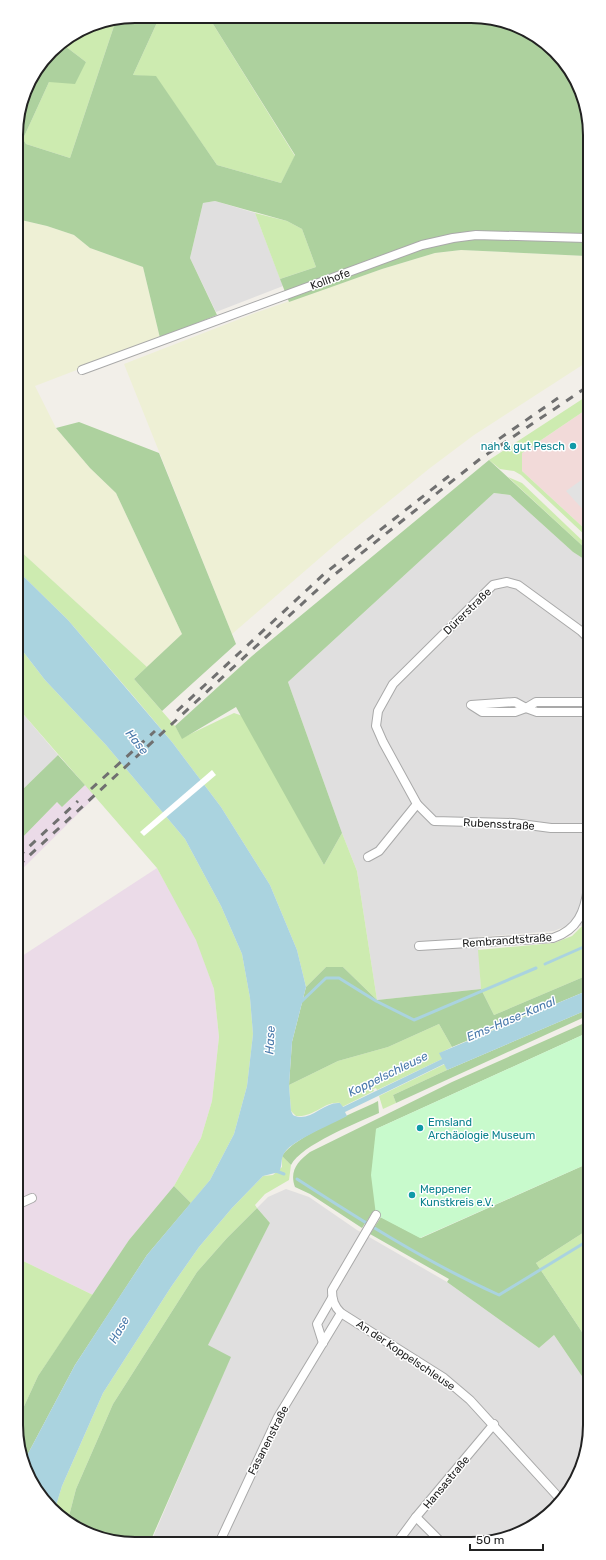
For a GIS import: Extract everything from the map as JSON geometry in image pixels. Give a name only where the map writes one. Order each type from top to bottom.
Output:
[{"type":"street","name":"Kollhofe","points":[[82,370],[422,245],[453,238],[476,235],[583,238]]},
{"type":"street","name":"Dürerstraße","points":[[376,726],[378,711],[393,684],[493,585],[507,582],[518,584],[583,633]]},
{"type":"street","points":[[583,702],[536,702],[526,708],[515,712],[482,712],[471,705],[515,702],[526,708],[537,712],[583,712]]},
{"type":"street","name":"Rubensstraße","points":[[376,726],[383,742],[417,804],[434,821],[513,822],[551,828],[583,828]]},
{"type":"street","points":[[368,857],[378,851],[417,804]]},
{"type":"street","name":"Rembrandtstraße","points":[[419,946],[553,938],[567,932],[574,926],[583,911]]},
{"type":"street","points":[[23,1202],[32,1198]]},
{"type":"street","points":[[323,1343],[317,1324],[332,1298],[332,1290],[375,1218]]},
{"type":"street","name":"An der Koppelschleuse","points":[[332,1298],[335,1306],[342,1313],[444,1378],[470,1400],[494,1424],[558,1495]]},
{"type":"street","name":"Fasanenstraße","points":[[222,1537],[278,1418],[342,1313]]},
{"type":"street","name":"Hansastraße","points":[[401,1537],[416,1517],[494,1424]]},
{"type":"street","points":[[416,1517],[436,1537]]},
{"type":"shaded area","points":[[215,201],[255,213],[283,286],[216,312],[190,258],[203,203]]},
{"type":"shaded area","points":[[583,412],[583,527],[522,471],[522,453]]},
{"type":"shaded area","points":[[583,479],[583,510],[566,491]]},
{"type":"shaded area","points":[[494,493],[510,495],[573,552],[583,558],[583,926],[566,926],[554,931],[478,937],[481,989],[377,1000],[357,871],[288,682]]},
{"type":"shaded area","points":[[23,714],[58,755],[23,789]]},
{"type":"shaded area","points":[[85,785],[96,796],[23,868],[23,837],[57,802],[62,807]]},
{"type":"shaded area","points":[[157,868],[196,938],[214,989],[219,1037],[212,1101],[201,1138],[174,1186],[129,1240],[93,1295],[23,1261],[23,955]]},
{"type":"shaded area","points":[[286,1189],[309,1197],[357,1230],[447,1282],[539,1348],[554,1335],[583,1378],[583,1432],[579,1454],[568,1481],[560,1493],[545,1509],[527,1522],[514,1528],[486,1536],[153,1537],[230,1358],[207,1345],[270,1223],[257,1208],[268,1197]]},
{"type":"green space","points":[[157,23],[212,23],[295,156],[281,183],[217,165],[156,77],[133,75]]},
{"type":"green space","points":[[157,23],[133,75],[156,76],[217,165],[281,183],[295,155],[212,23],[471,23],[493,25],[521,35],[539,46],[560,67],[574,92],[582,120],[583,135],[583,256],[461,250],[435,253],[382,269],[289,302],[280,279],[316,267],[302,229],[287,221],[215,201],[203,203],[190,258],[217,315],[160,338],[143,267],[90,248],[74,235],[47,226],[23,220],[23,139],[26,144],[70,158],[114,25]]},
{"type":"green space","points":[[114,25],[70,158],[26,144],[23,139],[49,82],[86,62],[66,47],[79,38],[99,29]]},
{"type":"green space","points":[[66,47],[86,62],[75,84],[49,82],[23,139],[23,128],[27,106],[35,85],[46,67]]},
{"type":"green space","points":[[255,213],[287,221],[302,229],[316,267],[280,279]]},
{"type":"green space","points":[[23,220],[47,226],[74,235],[90,248],[143,267],[160,338],[35,386],[56,428],[90,468],[116,493],[182,634],[147,667],[23,553]]},
{"type":"green space","points":[[461,250],[583,256],[583,365],[474,435],[430,468],[336,544],[232,634],[124,364],[255,313],[382,269],[435,253]]},
{"type":"green space","points":[[583,399],[583,412],[522,453],[522,471],[583,527],[583,533],[521,475],[514,471],[500,469],[489,460]]},
{"type":"green space","points":[[79,422],[159,453],[236,644],[162,711],[134,679],[182,634],[116,493],[90,468],[56,428]]},
{"type":"green space","points":[[489,460],[583,546],[583,558],[573,552],[510,495],[494,493],[288,682],[342,833],[324,865],[236,707],[182,739],[175,726],[252,656]]},
{"type":"green space","points":[[508,477],[522,483],[583,541],[583,546]]},
{"type":"green space","points":[[23,553],[147,667],[134,679],[175,726],[182,738],[234,713],[243,716],[324,865],[342,833],[357,871],[377,1000],[343,967],[326,967],[306,987],[297,950],[270,885],[221,807],[172,742],[68,620],[23,576]]},
{"type":"green space","points":[[23,651],[45,680],[106,745],[185,839],[221,906],[242,954],[250,998],[253,1034],[247,1086],[234,1134],[210,1180],[191,1203],[174,1186],[201,1138],[212,1101],[219,1037],[214,989],[196,940],[157,868],[23,714]]},
{"type":"green space","points":[[58,755],[85,785],[62,807],[57,802],[23,837],[23,789]]},
{"type":"green space","points":[[583,926],[583,977],[494,1015],[481,989],[478,950],[554,943],[572,936]]},
{"type":"green space","points":[[326,967],[343,967],[377,1000],[481,989],[494,1015],[583,977],[583,992],[452,1047],[439,1024],[388,1047],[338,1061],[289,1085],[292,1042],[306,987]]},
{"type":"green space","points":[[583,1012],[583,1018],[396,1103],[393,1095]]},
{"type":"green space","points":[[439,1024],[452,1047],[440,1053],[442,1059],[377,1090],[376,1088],[373,1089],[374,1091],[342,1107],[340,1103],[329,1104],[308,1115],[302,1116],[296,1116],[291,1111],[289,1085],[338,1061],[388,1047]]},
{"type":"green space","points":[[583,1024],[583,1035],[376,1129],[376,1215],[372,1213],[362,1228],[310,1194],[295,1187],[293,1181],[294,1171],[298,1163],[310,1152],[452,1082]]},
{"type":"green space","points":[[583,1035],[583,1166],[420,1238],[376,1215],[371,1175],[376,1129]]},
{"type":"green space","points":[[445,1064],[447,1070],[393,1095],[396,1103],[383,1109],[379,1096]]},
{"type":"green space","points":[[378,1101],[379,1113],[317,1142],[297,1157],[291,1165],[282,1156],[289,1148],[312,1133]]},
{"type":"green space","points":[[282,1156],[291,1165],[289,1180],[265,1194],[255,1205],[257,1208],[227,1238],[197,1272],[113,1404],[76,1489],[69,1515],[56,1504],[62,1486],[103,1393],[171,1287],[199,1247],[232,1208],[263,1176],[273,1175],[282,1167]]},
{"type":"green space","points":[[583,1166],[583,1233],[536,1263],[583,1334],[583,1378],[554,1335],[539,1348],[447,1282],[449,1279],[370,1234],[381,1217],[421,1238]]},
{"type":"green space","points":[[174,1186],[191,1203],[147,1255],[75,1365],[27,1455],[24,1440],[23,1408],[38,1376],[129,1240]]},
{"type":"green space","points":[[257,1208],[270,1223],[208,1345],[231,1357],[152,1537],[128,1537],[113,1535],[79,1522],[69,1515],[76,1489],[113,1404],[197,1272],[227,1238]]},
{"type":"green space","points":[[583,1233],[583,1334],[536,1263]]},
{"type":"green space","points":[[23,1261],[93,1295],[38,1376],[23,1408]]},
{"type":"water","name":"Hase","points":[[23,576],[68,620],[172,742],[221,807],[270,885],[297,950],[306,987],[292,1042],[289,1085],[291,1111],[293,1115],[305,1117],[334,1103],[340,1103],[343,1107],[442,1059],[439,1053],[583,993],[583,1012],[447,1070],[444,1064],[345,1112],[347,1116],[304,1137],[289,1147],[283,1154],[279,1172],[263,1176],[232,1208],[199,1247],[171,1287],[103,1393],[62,1486],[56,1504],[38,1481],[27,1455],[75,1365],[147,1255],[210,1180],[234,1134],[247,1086],[253,1034],[250,998],[242,954],[221,906],[185,839],[106,745],[45,680],[23,651]]},
{"type":"pier","points":[[212,770],[216,775],[144,836],[140,832]]},
{"type":"waterway","points":[[545,964],[583,947]]},
{"type":"waterway","points":[[301,1002],[326,978],[339,978],[376,1001],[414,1020],[536,968]]},
{"type":"waterway","points":[[276,1171],[284,1174]]},
{"type":"waterway","points":[[297,1179],[371,1226],[421,1255],[499,1295],[583,1244]]},
{"type":"railway","points":[[23,861],[329,579],[480,459],[583,390]]},
{"type":"railway","points":[[486,448],[558,398]]},
{"type":"railway","points":[[177,711],[324,574],[449,476]]},
{"type":"railway","points":[[91,789],[155,731]]},
{"type":"railway","points":[[23,852],[78,801]]},
{"type":"place","name":"nah & gut Pesch","points":[[573,446]]},
{"type":"place","name":"Emsland Archäologie Museum","points":[[420,1128]]},
{"type":"place","name":"Meppener Kunstkreis e.V.","points":[[412,1195]]},
{"type":"water label","name":"Ems-Hase-Kanal","points":[[511,1019]]},
{"type":"water label","name":"Koppelschleuse","points":[[388,1074]]}]
